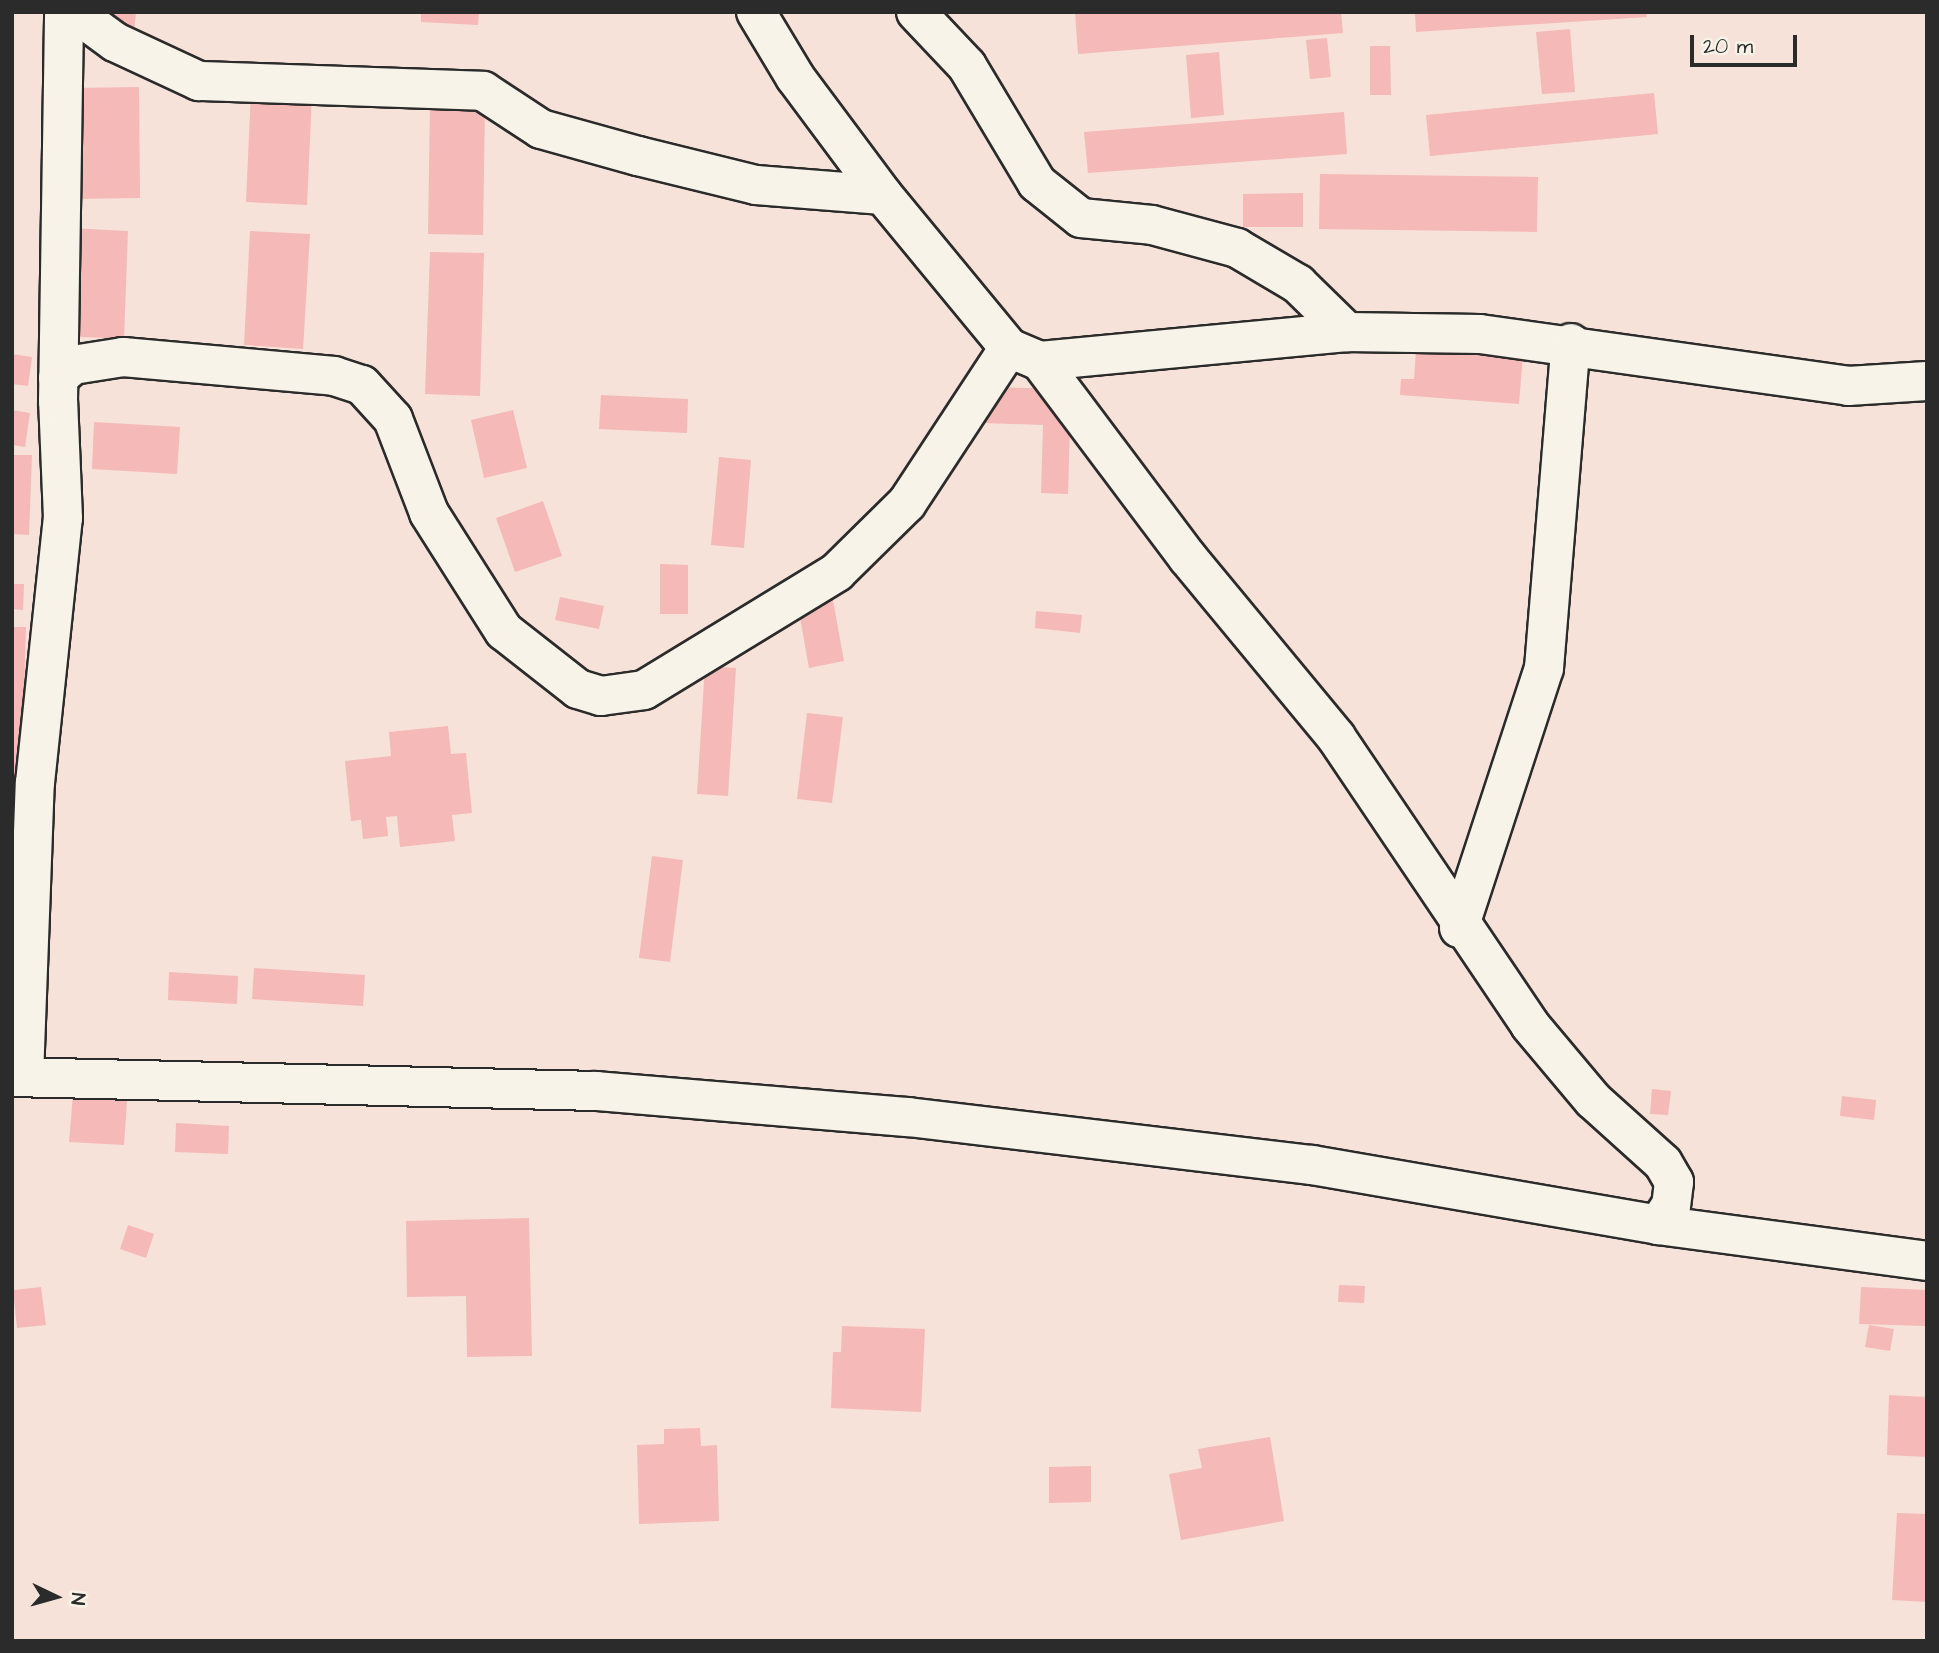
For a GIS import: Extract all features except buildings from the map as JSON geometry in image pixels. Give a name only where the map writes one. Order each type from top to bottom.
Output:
[{"type":"street","points":[[64,12],[58,378],[63,518],[35,783],[18,1077],[596,1091],[908,1117],[1312,1165],[1658,1225],[1927,1261]]},
{"type":"street","points":[[74,12],[115,42],[199,81],[483,91],[541,129],[638,156],[756,185],[883,195]]},
{"type":"street","points":[[756,12],[795,77],[883,195],[1024,355],[1336,737],[1400,826],[1459,928],[1593,1100],[1663,1163],[1674,1182],[1671,1205],[1658,1225]]},
{"type":"street","points":[[916,12],[967,66],[1037,183],[1081,218],[1152,225],[1237,248],[1298,284],[1347,332]]},
{"type":"street","points":[[58,378],[73,365],[123,357],[334,376],[362,385],[393,418],[429,513],[504,631],[578,689],[601,696],[643,690],[837,572],[907,503],[1024,355],[1347,332],[1571,343],[1836,384],[1927,381]]},
{"type":"street","points":[[1459,928],[1544,668],[1571,343]]}]
